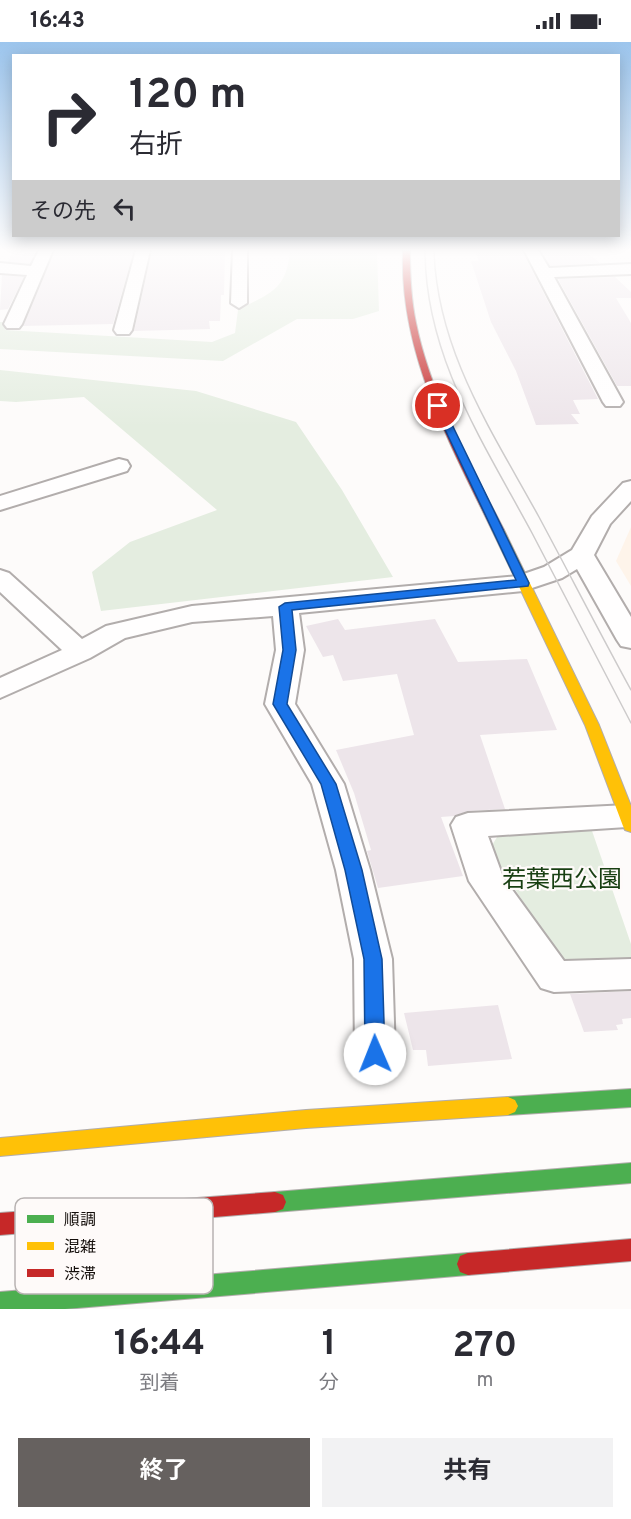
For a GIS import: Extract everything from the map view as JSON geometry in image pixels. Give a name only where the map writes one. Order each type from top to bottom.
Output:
[{"type":"street","points":[[13,324],[20,309]]},
{"type":"street","points":[[123,330],[128,309]]},
{"type":"street","points":[[410,309],[412,327],[429,386],[592,726],[629,821],[468,825],[487,880],[554,977],[631,974]]},
{"type":"street","points":[[563,309],[613,402]]},
{"type":"street","points":[[0,503],[119,466]]},
{"type":"street","points":[[0,689],[80,652],[116,632],[192,614],[523,583],[553,573],[582,555],[600,520],[631,488]]},
{"type":"street","points":[[582,555],[631,640]]},
{"type":"street","points":[[3,585],[80,652]]},
{"type":"street","points":[[285,607],[290,650],[280,704],[328,784],[353,870],[373,959],[375,1054]]},
{"type":"street","points":[[0,1147],[306,1119],[631,1098]]},
{"type":"street","points":[[213,1206],[631,1173]]},
{"type":"street","points":[[0,1224],[15,1223]]},
{"type":"street","points":[[213,1285],[631,1250]]},
{"type":"street","points":[[0,1303],[107,1294]]},
{"type":"shaded area","points":[[631,527],[631,586],[616,561]]},
{"type":"green space","points":[[379,309],[379,311],[353,319],[297,319],[223,361],[0,349],[0,322],[4,322],[5,330],[212,342],[235,333],[238,310]]},
{"type":"green space","points":[[0,370],[196,391],[296,422],[342,490],[393,577],[101,611],[92,572],[130,542],[217,510],[84,397],[0,401]]},
{"type":"green space","name":"若葉西公園","points":[[591,828],[631,944],[631,962],[566,967],[489,850],[499,834]]},
{"type":"building","points":[[30,309],[117,309],[113,324],[23,326]]},
{"type":"building","points":[[139,309],[220,309],[220,321],[209,321],[210,329],[134,331]]},
{"type":"building","points":[[487,309],[552,309],[598,399],[573,400],[580,414],[571,414],[579,424],[536,425],[516,371]]},
{"type":"building","points":[[575,309],[623,309],[631,323],[631,386],[617,386]]},
{"type":"building","points":[[338,619],[345,630],[435,619],[458,662],[527,659],[557,730],[480,735],[505,809],[468,811],[454,816],[441,817],[463,876],[378,888],[367,851],[371,850],[354,793],[336,750],[414,735],[397,674],[343,681],[333,655],[323,657],[306,626]]},
{"type":"building","points":[[631,991],[631,1018],[622,1019],[623,1024],[616,1025],[618,1030],[584,1032],[570,994]]},
{"type":"building","points":[[498,1005],[512,1059],[428,1066],[426,1050],[413,1050],[404,1013]]},
{"type":"tram line","points":[[432,309],[446,362],[460,397],[631,723]]},
{"type":"tram line","points":[[442,309],[456,356],[470,389],[631,690]]},
{"type":"traffic: fast","points":[[508,1106],[631,1098]]},
{"type":"traffic: fast","points":[[275,1202],[631,1173]]},
{"type":"traffic: fast","points":[[213,1285],[468,1264]]},
{"type":"traffic: fast","points":[[0,1303],[108,1294]]},
{"type":"traffic: slow","points":[[498,530],[592,725],[631,826]]},
{"type":"traffic: slow","points":[[0,1147],[306,1119],[508,1106]]},
{"type":"traffic: jam","points":[[410,309],[421,360],[434,395],[498,530]]},
{"type":"traffic: jam","points":[[213,1207],[275,1202]]},
{"type":"traffic: jam","points":[[0,1224],[15,1223]]},
{"type":"traffic: jam","points":[[468,1264],[631,1250]]},
{"type":"route","points":[[375,1054],[373,959],[353,870],[328,784],[280,704],[290,650],[285,607],[523,583],[438,406]]}]
